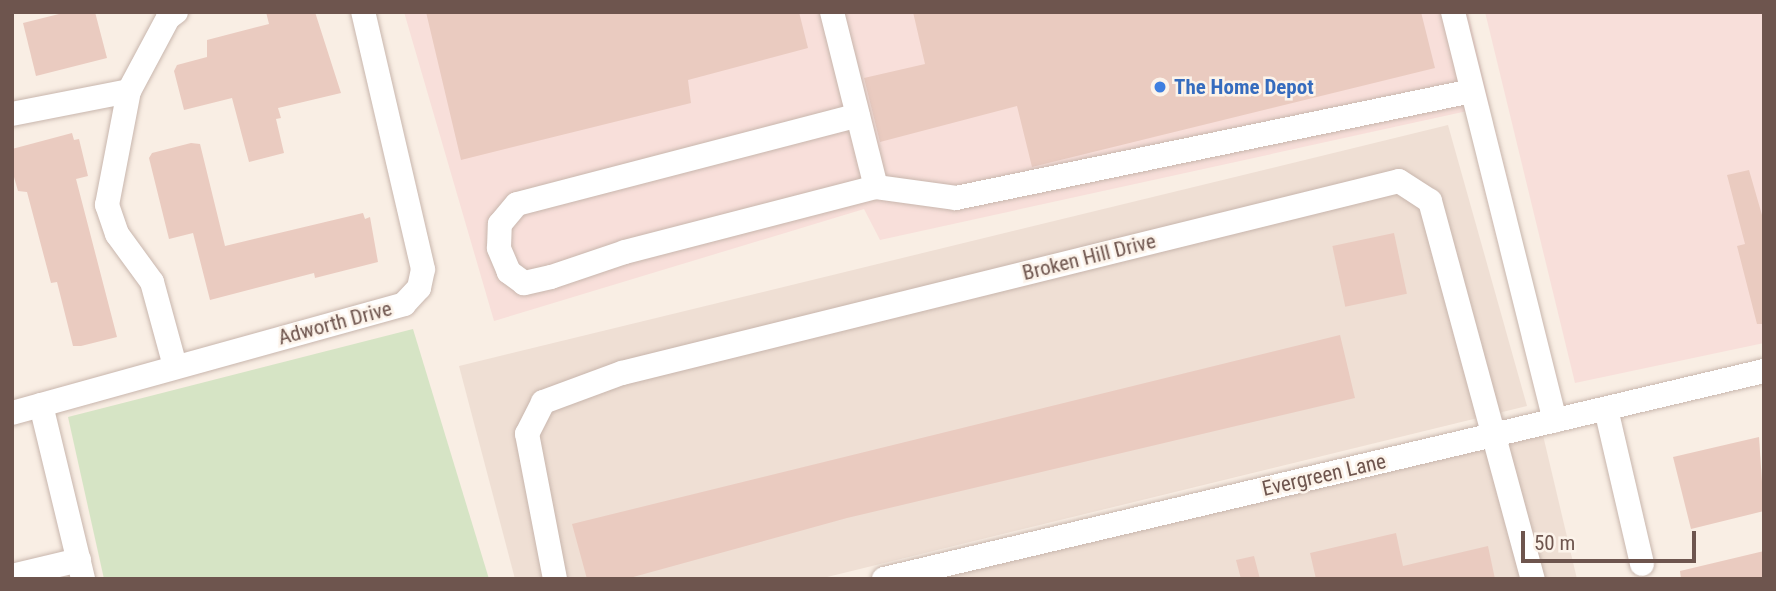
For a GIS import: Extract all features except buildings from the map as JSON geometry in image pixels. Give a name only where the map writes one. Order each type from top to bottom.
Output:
[{"type":"street","points":[[175,366],[152,282],[117,234],[107,205],[129,91],[168,18],[176,12]]},
{"type":"street","name":"Adworth Drive","points":[[12,413],[404,304],[419,288],[423,269],[363,12]]},
{"type":"street","points":[[832,12],[876,187]]},
{"type":"street","points":[[1453,12],[1555,420]]},
{"type":"street","points":[[12,114],[129,91]]},
{"type":"street","points":[[858,115],[517,204],[500,224],[499,248],[509,272],[524,283],[876,187],[956,198],[1472,91]]},
{"type":"street","name":"Broken Hill Drive","points":[[555,579],[527,433],[543,402],[622,373],[1399,181],[1430,201],[1497,434],[1533,579]]},
{"type":"street","name":"Evergreen Lane","points":[[884,579],[952,571],[1497,434],[1764,371]]},
{"type":"street","points":[[12,576],[81,569],[41,405]]},
{"type":"street","points":[[1606,409],[1642,564]]},
{"type":"shaded area","points":[[404,12],[1468,12],[1490,106],[880,240],[864,209],[494,321]]},
{"type":"shaded area","points":[[1485,12],[1764,12],[1764,343],[1575,383]]},
{"type":"shaded area","points":[[1448,125],[1527,406],[819,579],[515,579],[459,366]]},
{"type":"shaded area","points":[[1542,431],[1577,579],[920,579]]},
{"type":"green space","points":[[413,329],[489,579],[104,579],[68,417]]},
{"type":"place","name":"The Home Depot","points":[[1160,87]]}]
